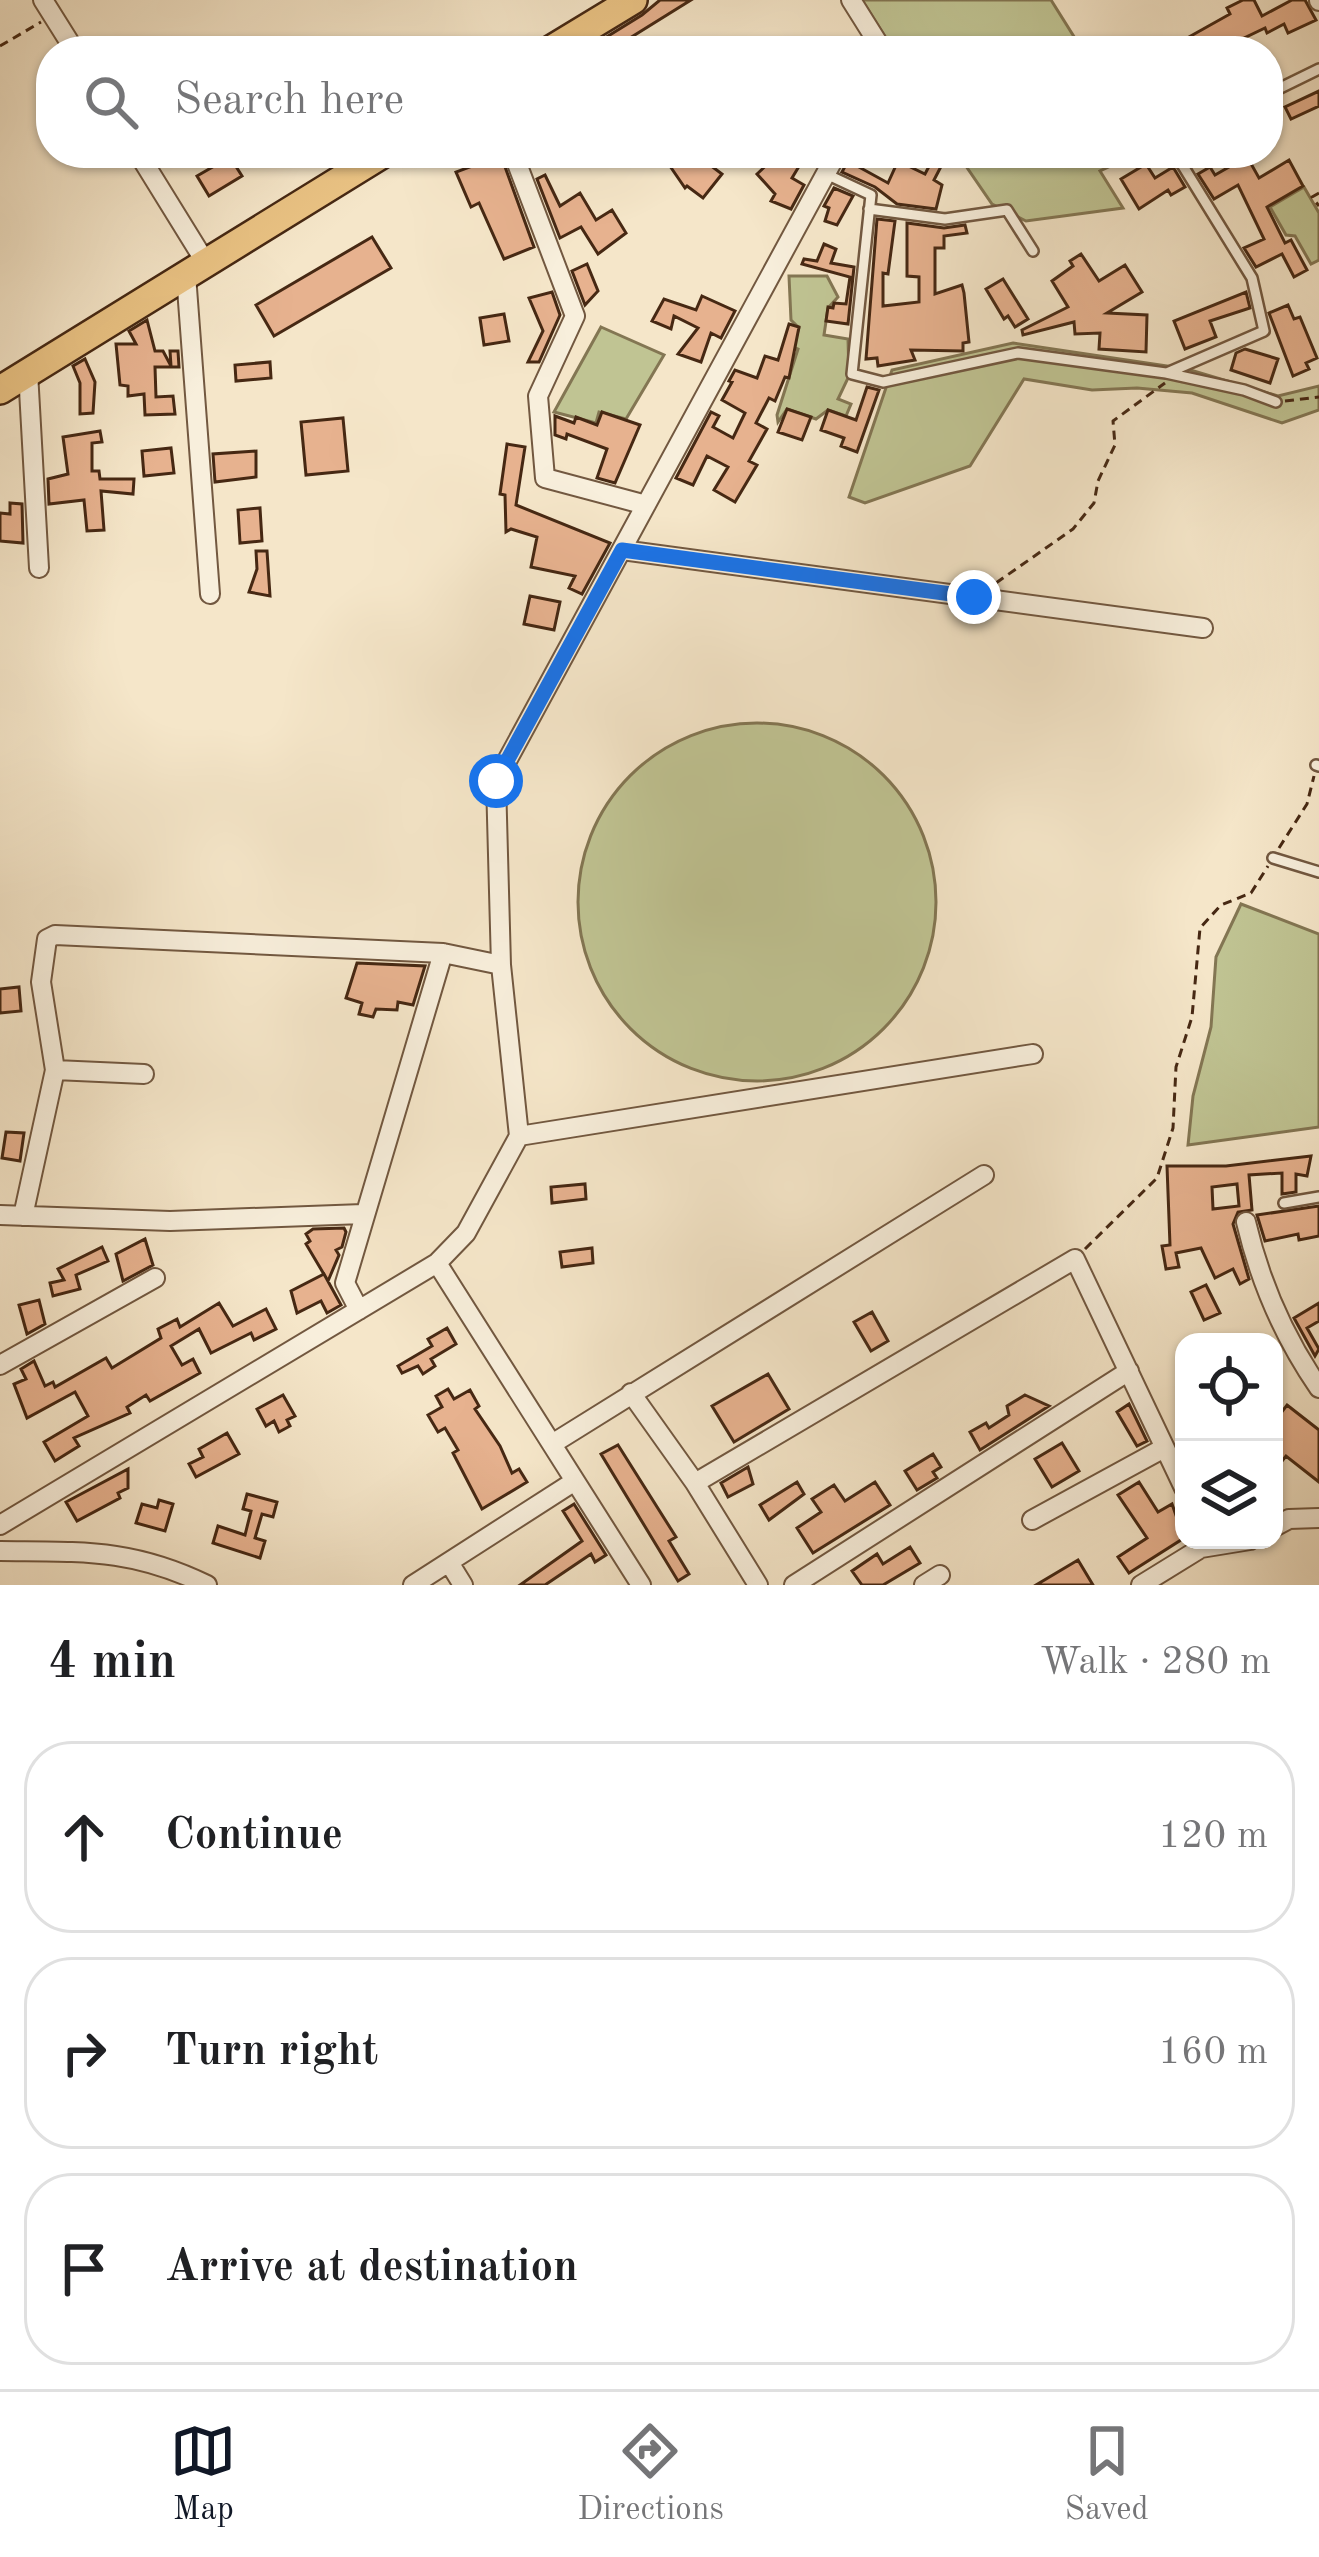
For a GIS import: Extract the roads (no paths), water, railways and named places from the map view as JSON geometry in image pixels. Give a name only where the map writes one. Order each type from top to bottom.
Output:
[{"type":"main road","points":[[574,36],[633,0]]},
{"type":"main road","points":[[0,390],[359,168]]},
{"type":"street","points":[[851,0],[874,36]]},
{"type":"street","points":[[48,8],[66,36]]},
{"type":"street","points":[[146,168],[196,269],[210,594]]},
{"type":"street","points":[[519,168],[575,316],[538,395],[545,478],[646,505]]},
{"type":"street","points":[[0,1525],[437,1263],[466,1233],[518,1136],[501,965],[496,781],[829,168]]},
{"type":"street","points":[[28,372],[39,568]]},
{"type":"street","points":[[622,550],[1203,628]]},
{"type":"street","points":[[23,1216],[56,1070],[41,982],[45,942],[55,935],[443,952],[501,965]]},
{"type":"street","points":[[359,1310],[345,1283],[443,952]]},
{"type":"street","points":[[518,1136],[1033,1054]]},
{"type":"street","points":[[56,1070],[144,1074]]},
{"type":"street","points":[[552,1444],[984,1175]]},
{"type":"street","points":[[0,1215],[170,1221],[363,1214]]},
{"type":"street","points":[[1246,1222],[1258,1274],[1319,1388]]},
{"type":"street","points":[[695,1483],[1075,1258],[1175,1470]]},
{"type":"street","points":[[437,1263],[641,1585]]},
{"type":"street","points":[[0,1365],[155,1277]]},
{"type":"street","points":[[794,1585],[1129,1371]]},
{"type":"street","points":[[631,1394],[695,1483],[758,1585]]},
{"type":"street","points":[[1032,1520],[1164,1448]]},
{"type":"street","points":[[413,1585],[575,1480]]},
{"type":"street","points":[[1283,1522],[1319,1518]]},
{"type":"street","points":[[1141,1585],[1199,1549]]},
{"type":"street","points":[[0,1551],[116,1553],[172,1568],[207,1585]]},
{"type":"street","points":[[450,1564],[463,1585]]},
{"type":"lane","points":[[1283,87],[1319,69]]},
{"type":"lane","points":[[1171,374],[1264,331],[1252,278],[1183,168]]},
{"type":"lane","points":[[826,173],[871,195],[852,374],[883,382],[1018,353],[1171,374],[1276,402]]},
{"type":"lane","points":[[869,209],[945,218],[1007,210],[1033,250]]},
{"type":"lane","points":[[1273,857],[1319,872]]},
{"type":"lane","points":[[1285,1203],[1319,1197]]}]
